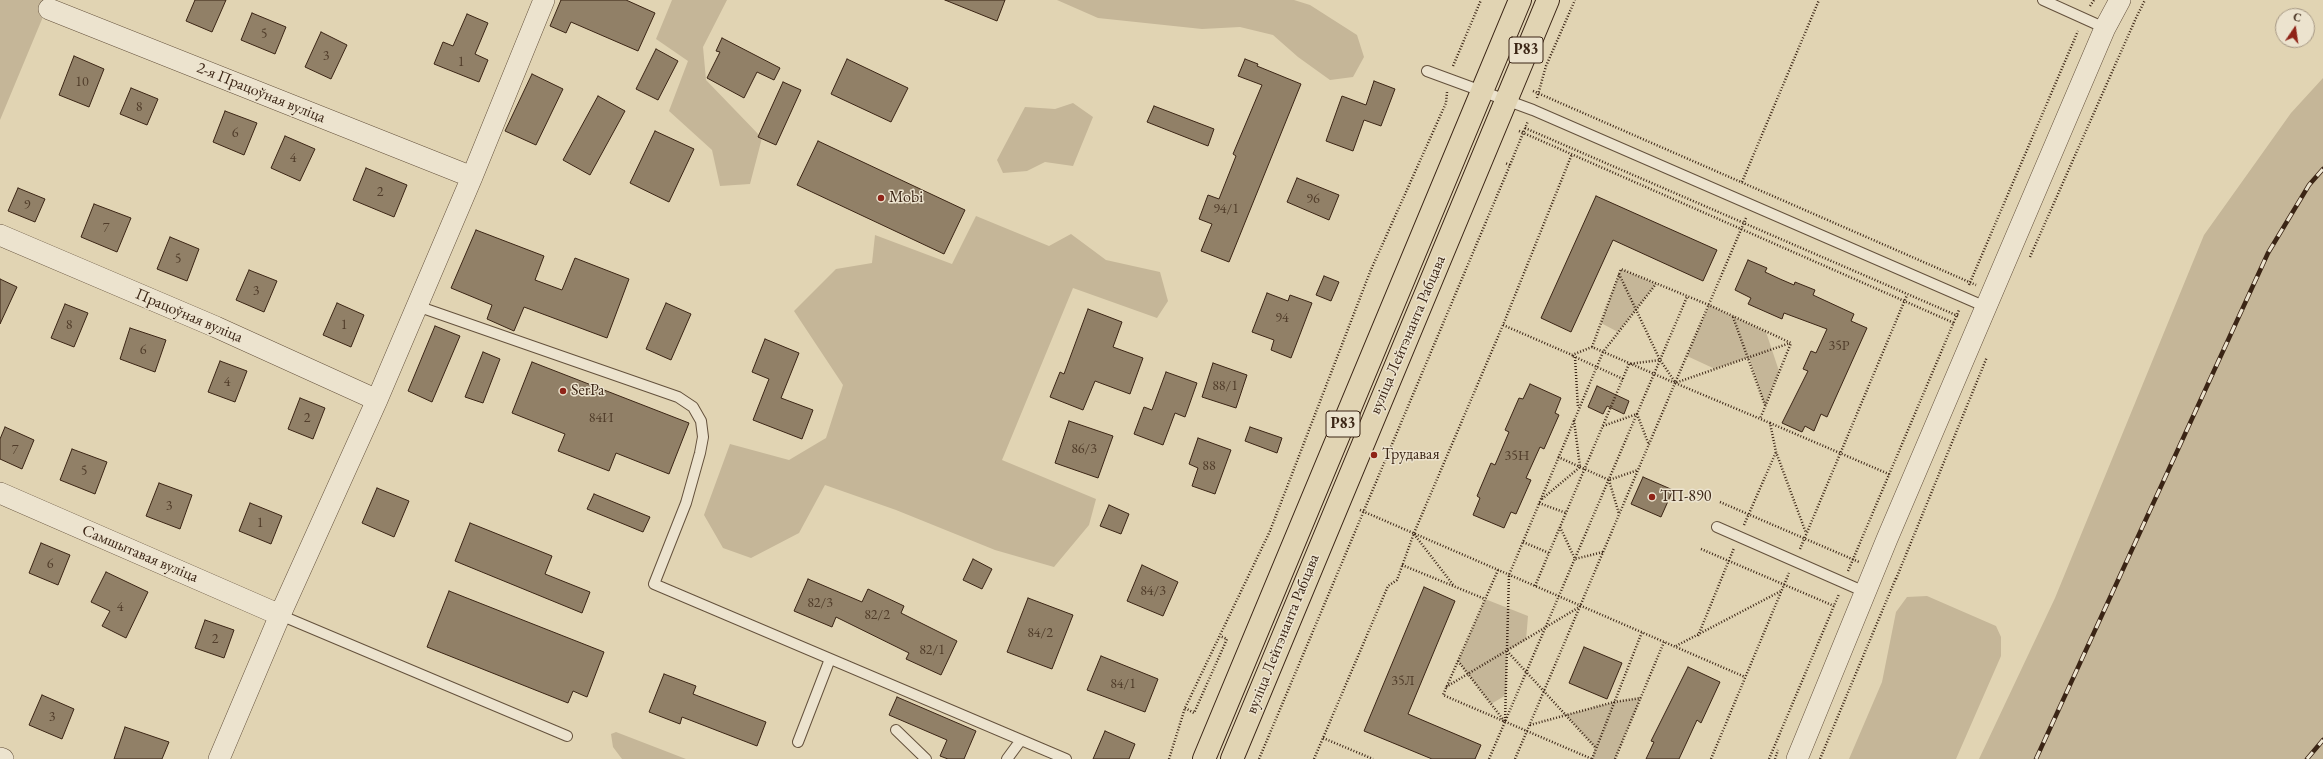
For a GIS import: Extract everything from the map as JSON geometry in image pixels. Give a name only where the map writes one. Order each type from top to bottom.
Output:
[{"type":"highway","name":"вуліца Лейтэнанта Рабцава","points":[[1204,759],[1520,0]]},
{"type":"highway","name":"вуліца Лейтэнанта Рабцава","points":[[1232,759],[1548,0]]},
{"type":"street","points":[[219,759],[280,615],[377,400],[472,177],[544,0]]},
{"type":"street","points":[[1797,759],[1865,592],[1986,307],[2105,28],[2120,0]]},
{"type":"street","name":"2-я Працоўная вуліца","points":[[49,9],[472,177]]},
{"type":"street","name":"Працоўная вуліца","points":[[0,235],[216,327],[377,400]]},
{"type":"street","name":"Самшытавая вуліца","points":[[0,493],[280,615]]},
{"type":"lane","points":[[2043,0],[2105,28]]},
{"type":"lane","points":[[1427,71],[1533,110],[1750,206],[1986,307]]},
{"type":"lane","points":[[417,306],[678,397],[693,407],[701,421],[703,437],[700,453],[686,503],[654,584],[1066,759]]},
{"type":"lane","points":[[1716,527],[1865,592]]},
{"type":"lane","points":[[280,615],[567,736]]},
{"type":"lane","points":[[798,742],[830,659]]},
{"type":"lane","points":[[896,730],[926,759]]},
{"type":"lane","points":[[1007,759],[1021,740]]},
{"type":"path","points":[[1259,759],[1526,128],[1546,66],[1575,0]]},
{"type":"path","points":[[1742,182],[1819,0]]},
{"type":"path","points":[[1769,759],[1970,283],[2084,18],[2094,0]]},
{"type":"path","points":[[2027,264],[2145,0]]},
{"type":"path","points":[[1533,91],[1976,285]]},
{"type":"path","points":[[1526,128],[1962,319]]},
{"type":"path","points":[[1519,130],[1960,325]]},
{"type":"path","points":[[1169,759],[1185,708],[1270,531],[1370,272],[1432,133]]},
{"type":"path","points":[[1314,759],[1388,586],[1397,580],[1414,533],[1503,324],[1572,154]]},
{"type":"path","points":[[1506,163],[1510,165]]},
{"type":"path","points":[[1515,759],[1758,189]]},
{"type":"path","points":[[1574,356],[1592,347],[1621,269],[1791,343]]},
{"type":"path","points":[[1619,274],[1660,360],[1675,383]]},
{"type":"path","points":[[1505,722],[1509,575],[1603,352],[1656,284]]},
{"type":"path","points":[[1711,759],[1907,295]]},
{"type":"path","points":[[1489,759],[1687,297]]},
{"type":"path","points":[[1733,317],[1749,357],[1765,406]]},
{"type":"path","points":[[1503,324],[1623,379]]},
{"type":"path","points":[[1675,383],[1791,343]]},
{"type":"path","points":[[1760,419],[1791,343]]},
{"type":"path","points":[[1592,347],[1654,375],[1896,477]]},
{"type":"path","points":[[1820,759],[1988,355]]},
{"type":"path","points":[[1574,356],[1578,411]]},
{"type":"path","points":[[1629,364],[1660,360]]},
{"type":"path","points":[[1535,586],[1629,364]]},
{"type":"path","points":[[1637,414],[1649,445]]},
{"type":"path","points":[[1603,427],[1637,414]]},
{"type":"path","points":[[1574,419],[1580,466]]},
{"type":"path","points":[[1770,423],[1776,452],[1806,534]]},
{"type":"path","points":[[1558,457],[1609,480],[1638,470]]},
{"type":"path","points":[[1540,500],[1580,466]]},
{"type":"path","points":[[1609,480],[1620,514]]},
{"type":"path","points":[[1720,502],[1854,558]]},
{"type":"path","points":[[1539,504],[1566,513]]},
{"type":"path","points":[[1360,510],[1745,677]]},
{"type":"path","points":[[1560,527],[1574,559]]},
{"type":"path","points":[[1414,533],[1454,586]]},
{"type":"path","points":[[1523,542],[1549,553]]},
{"type":"path","points":[[1701,548],[1834,606]]},
{"type":"path","points":[[1574,559],[1604,552]]},
{"type":"path","points":[[1402,565],[1485,599]]},
{"type":"path","points":[[1498,570],[1442,695],[1527,732],[1592,759],[1595,748],[1642,632]]},
{"type":"path","points":[[1891,576],[1896,579]]},
{"type":"path","points":[[1675,647],[1782,590]]},
{"type":"path","points":[[1446,687],[1581,606]]},
{"type":"path","points":[[1185,708],[1194,713],[1227,639],[1220,636]]},
{"type":"path","points":[[1615,759],[1664,642]]},
{"type":"path","points":[[1507,651],[1527,671],[1595,748]]},
{"type":"path","points":[[1458,661],[1505,722]]},
{"type":"path","points":[[1529,725],[1614,702],[1641,698]]},
{"type":"path","points":[[1323,738],[1373,759]]},
{"type":"shaded area","points":[[0,0],[50,0],[0,120]]},
{"type":"shaded area","points":[[672,0],[727,0],[703,47],[706,80],[762,138],[750,184],[720,186],[712,150],[669,111],[688,61],[656,39]]},
{"type":"shaded area","points":[[1057,0],[1294,0],[1310,5],[1357,35],[1364,57],[1353,77],[1330,80],[1298,57],[1273,35],[1240,27],[1202,29],[1098,18]]},
{"type":"shaded area","points":[[2323,78],[2323,759],[1979,759],[2055,598],[2204,235],[2291,113]]},
{"type":"shaded area","points":[[1073,103],[1093,117],[1073,166],[1045,162],[1027,171],[1003,173],[997,160],[1025,107],[1055,109]]},
{"type":"shaded area","points":[[976,216],[1049,246],[1071,234],[1106,260],[1160,272],[1168,301],[1157,318],[1073,288],[1002,460],[1096,499],[1089,525],[1054,567],[995,550],[896,510],[825,485],[799,533],[751,558],[723,548],[704,515],[730,444],[789,460],[826,438],[843,385],[794,311],[836,269],[872,263],[875,235],[952,264]]},
{"type":"shaded area","points":[[1621,269],[1656,284],[1618,332],[1601,323]]},
{"type":"shaded area","points":[[1709,305],[1766,332],[1779,371],[1765,406],[1749,357],[1715,369],[1687,356]]},
{"type":"shaded area","points":[[1927,596],[1996,626],[2001,637],[2001,656],[1956,759],[1849,759],[1882,682],[1896,612],[1907,597]]},
{"type":"shaded area","points":[[1485,599],[1528,616],[1526,640],[1507,651],[1506,695],[1491,704],[1458,661]]},
{"type":"shaded area","points":[[1641,698],[1615,759],[1592,759],[1595,747],[1566,715],[1614,702]]},
{"type":"shaded area","points":[[616,732],[686,759],[622,759],[613,747],[611,734]]},
{"type":"building","points":[[195,0],[226,0],[212,32],[186,21]]},
{"type":"building","points":[[561,0],[626,0],[655,13],[638,51],[571,22],[566,33],[550,26]]},
{"type":"building","points":[[945,0],[1005,0],[997,21]]},
{"type":"building","points":[[252,13],[286,27],[275,54],[241,40]]},
{"type":"building","points":[[467,14],[488,23],[475,54],[488,60],[479,82],[434,64],[443,42],[453,46]]},
{"type":"building","points":[[321,32],[347,45],[331,79],[305,67]]},
{"type":"building","points":[[722,38],[780,68],[774,80],[757,72],[744,98],[707,78],[720,52],[716,51]]},
{"type":"building","points":[[656,49],[678,61],[658,100],[636,89]]},
{"type":"building","points":[[74,56],[104,69],[89,107],[59,95]]},
{"type":"building","points":[[847,59],[908,88],[891,122],[831,94]]},
{"type":"building","points":[[1245,59],[1258,64],[1257,66],[1301,84],[1229,262],[1201,251],[1212,224],[1199,219],[1208,195],[1219,199],[1236,156],[1233,154],[1262,85],[1238,76]]},
{"type":"building","points":[[532,74],[563,89],[536,145],[505,131]]},
{"type":"building","points":[[1374,81],[1395,89],[1381,126],[1364,120],[1353,151],[1326,141],[1342,96],[1366,105]]},
{"type":"building","points":[[783,82],[801,90],[776,145],[758,137]]},
{"type":"building","points":[[131,88],[158,99],[147,125],[120,114]]},
{"type":"building","points":[[598,96],[625,111],[590,175],[563,160]]},
{"type":"building","points":[[1154,106],[1214,129],[1208,146],[1147,122]]},
{"type":"building","points":[[225,111],[257,123],[244,155],[213,142]]},
{"type":"building","points":[[655,131],[694,149],[669,202],[630,183]]},
{"type":"building","points":[[285,136],[315,149],[300,181],[271,168]]},
{"type":"building","name":"Mobi","points":[[818,141],[965,210],[944,254],[797,185]]},
{"type":"building","points":[[366,168],[407,185],[394,217],[353,200]]},
{"type":"building","points":[[1297,178],[1339,195],[1329,220],[1287,202]]},
{"type":"building","points":[[18,188],[45,199],[35,222],[8,211]]},
{"type":"building","points":[[1596,196],[1717,250],[1703,281],[1613,240],[1571,332],[1541,318]]},
{"type":"building","points":[[94,204],[131,218],[117,252],[81,237]]},
{"type":"building","points":[[476,230],[544,256],[535,280],[562,290],[575,258],[629,279],[607,338],[524,307],[514,331],[487,319],[492,305],[451,288]]},
{"type":"building","points":[[170,237],[199,249],[187,281],[157,269]]},
{"type":"building","points":[[1748,260],[1767,268],[1765,272],[1780,279],[1794,285],[1795,282],[1815,290],[1813,295],[1854,314],[1851,321],[1867,328],[1827,417],[1821,414],[1814,431],[1805,426],[1802,432],[1782,423],[1808,371],[1803,369],[1811,351],[1816,353],[1827,329],[1784,313],[1782,319],[1748,304],[1751,298],[1735,290]]},
{"type":"building","points":[[249,270],[277,281],[264,312],[236,300]]},
{"type":"building","points":[[1324,276],[1339,282],[1331,301],[1316,295]]},
{"type":"building","points":[[0,279],[17,287],[0,324]]},
{"type":"building","points":[[1267,293],[1288,301],[1290,295],[1312,303],[1291,358],[1271,350],[1274,340],[1252,332]]},
{"type":"building","points":[[337,303],[364,315],[351,347],[323,335]]},
{"type":"building","points":[[666,303],[691,314],[671,360],[646,349]]},
{"type":"building","points":[[65,304],[88,313],[74,347],[51,338]]},
{"type":"building","points":[[1088,309],[1122,322],[1113,347],[1143,358],[1130,394],[1095,381],[1083,410],[1050,397],[1060,372],[1064,374]]},
{"type":"building","points":[[435,326],[460,336],[432,402],[408,391]]},
{"type":"building","points":[[130,328],[166,340],[155,372],[120,359]]},
{"type":"building","points":[[765,339],[799,353],[781,398],[813,410],[802,439],[753,420],[769,379],[752,372]]},
{"type":"building","points":[[483,352],[500,359],[483,403],[465,397]]},
{"type":"building","points":[[220,361],[247,371],[235,402],[208,392]]},
{"type":"building","points":[[532,362],[689,423],[669,474],[616,453],[609,471],[558,451],[565,434],[512,413]]},
{"type":"building","points":[[1213,363],[1247,375],[1236,408],[1202,397]]},
{"type":"building","points":[[1166,372],[1197,383],[1185,417],[1175,413],[1163,445],[1134,434],[1144,407],[1152,410]]},
{"type":"building","points":[[1530,384],[1561,398],[1555,413],[1559,415],[1544,449],[1540,447],[1526,478],[1531,480],[1516,514],[1511,512],[1504,528],[1473,515],[1480,498],[1477,496],[1491,463],[1495,465],[1509,432],[1505,430],[1519,398],[1523,399]]},
{"type":"building","points":[[1597,386],[1629,401],[1624,414],[1607,406],[1603,414],[1588,407]]},
{"type":"building","points":[[300,398],[325,408],[313,439],[288,429]]},
{"type":"building","points":[[1069,421],[1113,436],[1098,478],[1055,463]]},
{"type":"building","points":[[5,427],[34,440],[22,469],[0,459],[0,439]]},
{"type":"building","points":[[1250,427],[1282,438],[1277,453],[1245,441]]},
{"type":"building","points":[[1198,438],[1231,450],[1215,494],[1192,486],[1198,468],[1189,464]]},
{"type":"building","points":[[72,449],[107,462],[95,494],[60,480]]},
{"type":"building","name":"ТП-890","points":[[1643,477],[1673,490],[1661,517],[1631,504]]},
{"type":"building","points":[[159,483],[192,495],[180,529],[146,516]]},
{"type":"building","points":[[377,488],[409,501],[394,537],[362,523]]},
{"type":"building","points":[[594,494],[650,517],[643,532],[587,509]]},
{"type":"building","points":[[250,503],[282,516],[271,544],[239,531]]},
{"type":"building","points":[[1109,505],[1129,514],[1121,534],[1100,526]]},
{"type":"building","points":[[470,523],[552,556],[545,574],[590,592],[582,613],[455,561]]},
{"type":"building","points":[[41,543],[70,555],[58,585],[29,573]]},
{"type":"building","points":[[973,559],[992,569],[982,589],[963,580]]},
{"type":"building","points":[[1142,565],[1178,582],[1163,616],[1127,601]]},
{"type":"building","points":[[106,572],[148,592],[126,638],[102,626],[110,611],[91,602]]},
{"type":"building","points":[[808,579],[862,602],[868,589],[904,606],[901,613],[957,641],[941,675],[906,659],[909,653],[836,617],[832,627],[794,611]]},
{"type":"building","points":[[1424,587],[1455,601],[1408,714],[1481,745],[1475,759],[1432,759],[1364,731]]},
{"type":"building","points":[[449,591],[604,652],[587,697],[573,691],[568,703],[427,647]]},
{"type":"building","points":[[1028,598],[1073,615],[1052,669],[1007,652]]},
{"type":"building","points":[[205,620],[234,630],[224,658],[195,648]]},
{"type":"building","points":[[1584,647],[1622,663],[1607,699],[1569,683]]},
{"type":"building","points":[[1101,656],[1158,679],[1145,712],[1087,690]]},
{"type":"building","points":[[1688,667],[1720,682],[1701,723],[1697,720],[1679,759],[1646,759],[1654,742],[1651,741]]},
{"type":"building","points":[[664,674],[696,686],[693,694],[766,722],[757,746],[682,717],[680,724],[649,712]]},
{"type":"building","points":[[42,695],[74,709],[62,739],[29,725]]},
{"type":"building","points":[[897,697],[976,731],[964,759],[948,759],[940,756],[947,740],[889,715]]},
{"type":"building","points":[[125,727],[169,742],[162,759],[114,759]]},
{"type":"building","points":[[1105,731],[1135,744],[1129,759],[1093,759]]},
{"type":"railway","points":[[2036,759],[2268,253],[2309,185],[2323,169]]},
{"type":"railway","points":[[2307,759],[2323,740]]},
{"type":"place","name":"Mobi","points":[[881,198]]},
{"type":"place","name":"SerPa","points":[[563,391]]},
{"type":"place","name":"Трудавая","points":[[1374,455]]},
{"type":"place","name":"ТП-890","points":[[1652,497]]}]
